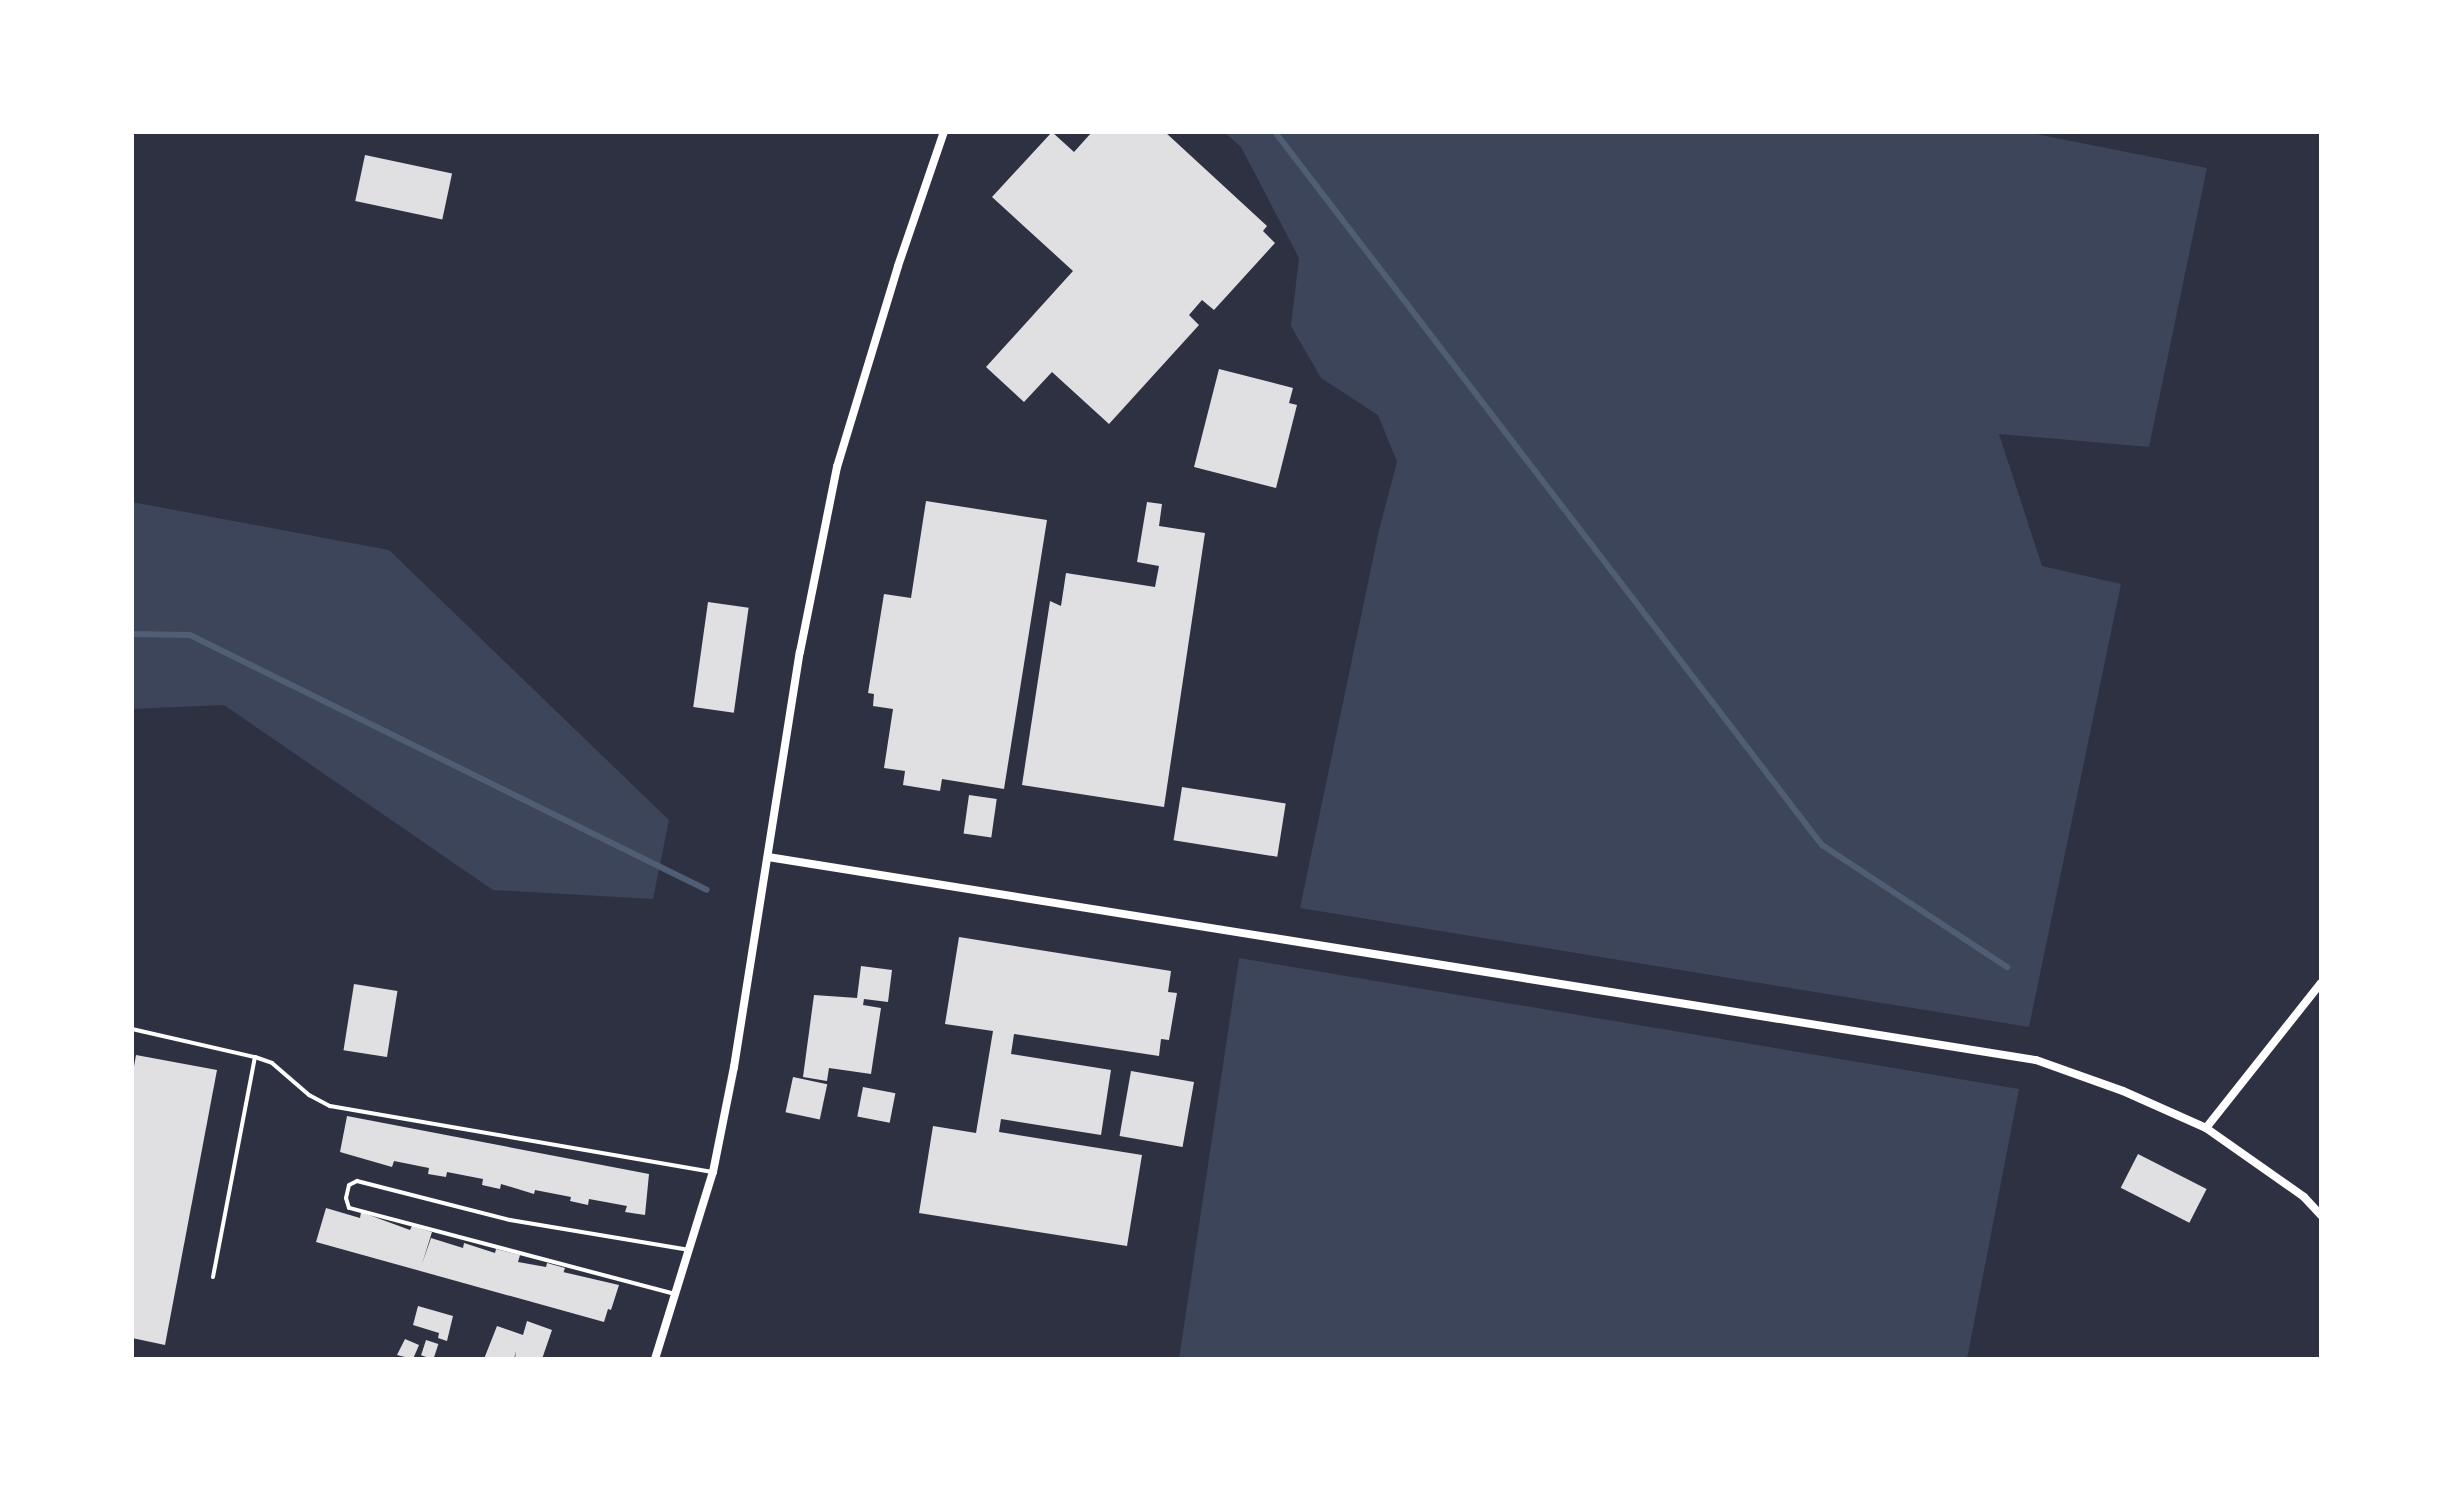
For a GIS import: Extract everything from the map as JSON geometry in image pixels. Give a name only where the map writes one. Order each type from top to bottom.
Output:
[{"type":"street","points":[[655,1359],[713,1172],[800,652],[837,467],[898,266],[944,132]]},
{"type":"street","points":[[768,857],[2036,1060],[2123,1091],[2206,1128],[2304,1197],[2321,1215]]},
{"type":"street","points":[[2206,1128],[2321,983]]},
{"type":"lane","points":[[132,1029],[272,1063],[309,1095],[330,1106],[713,1172]]},
{"type":"lane","points":[[213,1277],[255,1057]]},
{"type":"lane","points":[[677,1295],[349,1208],[346,1198],[349,1185],[357,1181],[510,1220],[691,1250]]},
{"type":"shaded area","points":[[1224,132],[2026,132],[2207,168],[2149,447],[1999,434],[2042,566],[2121,584],[2029,1027],[1300,908],[1379,530],[1397,462],[1378,415],[1321,378],[1291,326],[1299,258],[1241,147]]},
{"type":"shaded area","points":[[132,502],[389,550],[669,820],[653,899],[493,890],[224,705],[132,709]]},
{"type":"shaded area","points":[[1239,958],[2019,1089],[1967,1359],[1179,1359]]},
{"type":"building","points":[[1052,132],[1074,152],[1092,132],[1165,132],[1267,226],[1263,231],[1275,243],[1214,310],[1202,300],[1189,315],[1199,325],[1109,424],[1052,372],[1024,402],[986,367],[1073,271],[992,197]]},
{"type":"building","points":[[365,155],[452,174],[442,219],[355,201]]},
{"type":"building","points":[[1219,369],[1293,388],[1289,403],[1297,405],[1276,488],[1194,467]]},
{"type":"building","points":[[926,501],[1047,520],[1004,789],[942,779],[940,791],[903,785],[905,771],[884,768],[893,709],[873,706],[874,694],[868,693],[884,594],[911,598]]},
{"type":"building","points":[[1147,502],[1162,504],[1159,526],[1205,533],[1164,807],[1022,785],[1050,601],[1061,606],[1066,573],[1155,587],[1159,566],[1137,562]]},
{"type":"building","points":[[708,602],[749,608],[734,713],[693,707]]},
{"type":"building","points":[[1182,787],[1286,803],[1277,857],[1174,840]]},
{"type":"building","points":[[969,795],[997,799],[991,838],[964,834]]},
{"type":"building","points":[[959,937],[1171,971],[1168,992],[1177,993],[1169,1040],[1161,1039],[1159,1056],[1014,1034],[1011,1054],[1111,1070],[1101,1135],[1001,1119],[999,1132],[1142,1155],[1127,1246],[919,1213],[933,1126],[976,1133],[993,1031],[945,1024]]},
{"type":"building","points":[[861,966],[892,970],[888,1002],[864,999],[863,1005],[881,1008],[871,1074],[829,1068],[827,1081],[803,1077],[814,995],[857,998]]},
{"type":"building","points":[[354,984],[397,991],[387,1057],[344,1050]]},
{"type":"building","points":[[136,1055],[217,1070],[165,1345],[132,1338],[132,1078]]},
{"type":"building","points":[[1131,1071],[1194,1082],[1183,1147],[1120,1136]]},
{"type":"building","points":[[793,1077],[827,1084],[820,1119],[786,1112]]},
{"type":"building","points":[[863,1087],[895,1093],[890,1123],[857,1116]]},
{"type":"building","points":[[347,1116],[649,1174],[645,1215],[625,1212],[627,1206],[589,1199],[588,1205],[570,1201],[571,1197],[535,1190],[534,1194],[501,1184],[500,1189],[482,1185],[483,1179],[447,1172],[446,1177],[428,1174],[429,1168],[394,1161],[392,1167],[340,1152]]},
{"type":"building","points":[[2138,1154],[2207,1189],[2189,1223],[2121,1188]]},
{"type":"building","points":[[326,1208],[360,1218],[361,1212],[410,1230],[412,1226],[432,1232],[422,1264],[431,1238],[463,1248],[464,1243],[495,1253],[496,1249],[520,1255],[518,1262],[546,1267],[547,1263],[565,1268],[564,1272],[619,1285],[604,1322],[316,1242]]},
{"type":"building","points":[[418,1306],[453,1316],[447,1341],[438,1338],[439,1333],[413,1325]]},
{"type":"building","points":[[527,1321],[552,1330],[542,1359],[515,1359],[516,1351],[514,1359],[484,1359],[497,1326],[523,1335]]},
{"type":"building","points":[[405,1339],[419,1345],[413,1359],[397,1355]]},
{"type":"building","points":[[426,1340],[438,1344],[433,1359],[421,1355]]},
{"type":"waterway","points":[[1275,132],[1822,845],[2007,967]]},
{"type":"waterway","points":[[132,634],[190,635],[707,890]]}]
